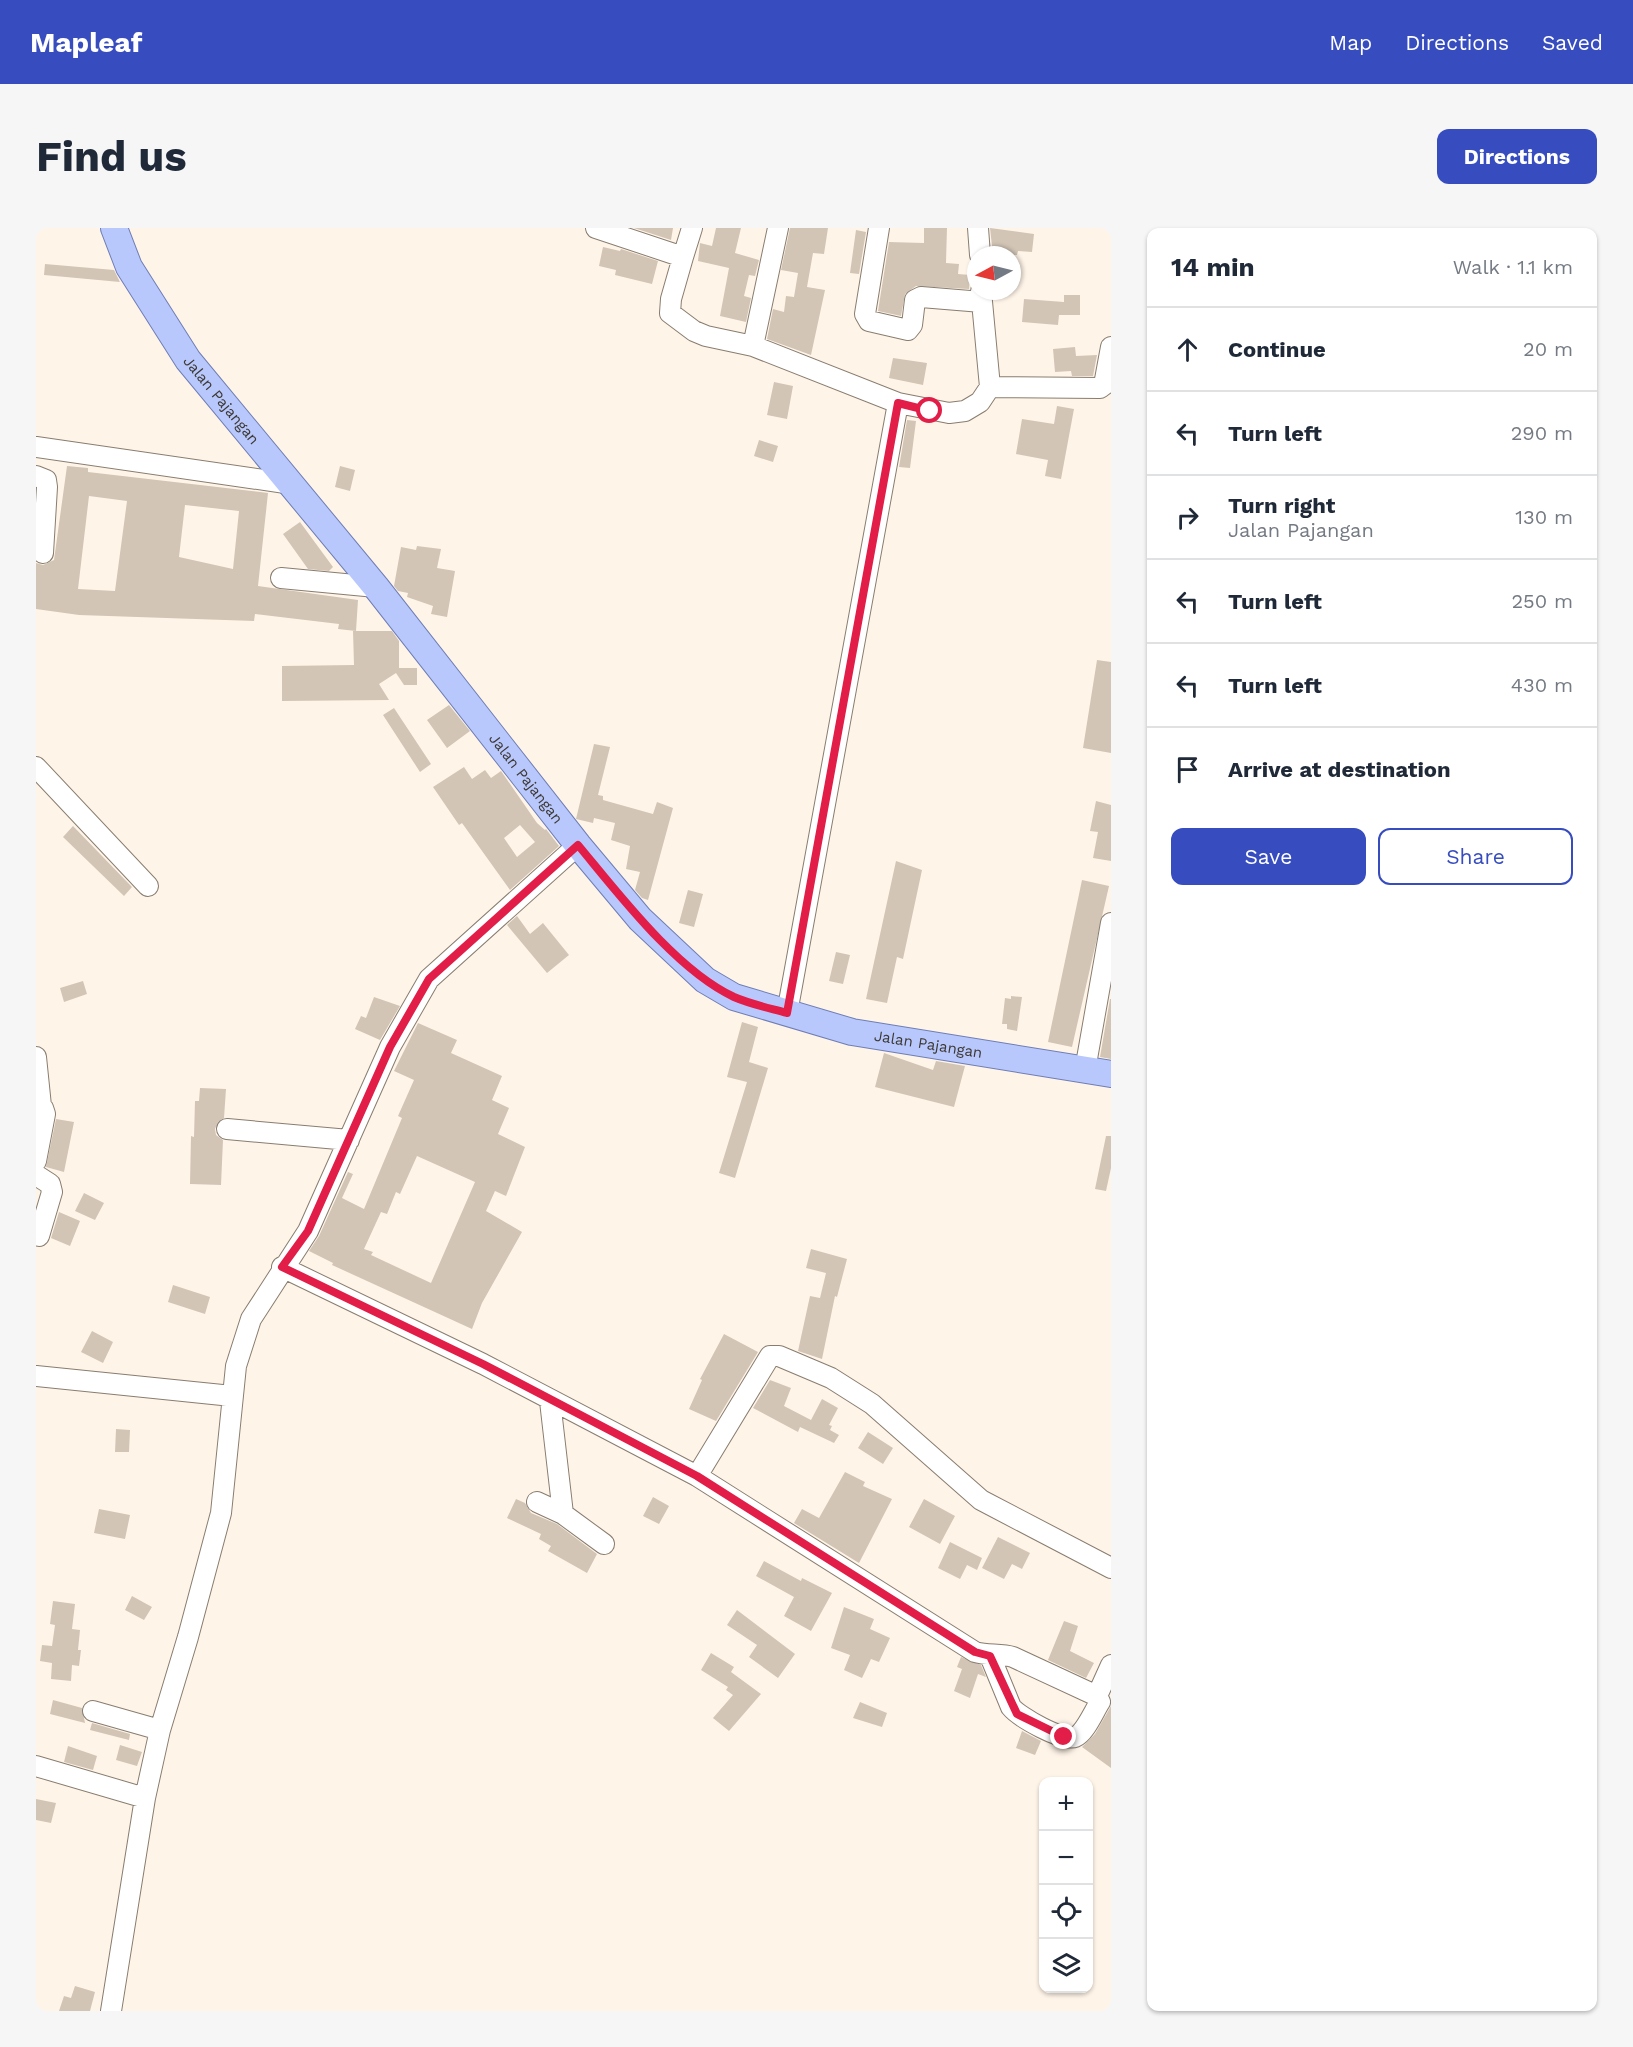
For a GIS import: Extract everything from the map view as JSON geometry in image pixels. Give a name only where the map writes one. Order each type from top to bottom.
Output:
[{"type":"main road","name":"Jalan Pajangan","points":[[114,228],[129,267],[188,360],[376,587],[578,845],[640,919],[705,980],[735,997],[852,1032],[1111,1074]]},
{"type":"street","points":[[596,228],[684,257]]},
{"type":"street","points":[[692,228],[671,299],[670,313],[694,331],[706,336],[753,346],[898,403],[930,411],[965,411],[980,402],[990,387],[982,300]]},
{"type":"street","points":[[753,346],[778,228]]},
{"type":"street","points":[[879,228],[865,314],[869,321],[906,330],[911,328],[915,300],[921,297],[967,297]]},
{"type":"street","points":[[978,228],[979,246]]},
{"type":"street","points":[[990,387],[1107,388],[1111,347]]},
{"type":"street","points":[[787,1013],[898,403]]},
{"type":"street","points":[[36,447],[292,484]]},
{"type":"street","points":[[36,476],[45,480],[47,487],[43,553]]},
{"type":"street","points":[[281,578],[376,587]]},
{"type":"street","points":[[36,766],[148,886]]},
{"type":"street","points":[[111,2011],[145,1798],[160,1730],[221,1513],[232,1395],[241,1344],[250,1319],[282,1267],[308,1231],[390,1047],[429,979],[578,845]]},
{"type":"street","points":[[1085,1070],[1111,923]]},
{"type":"street","points":[[36,1057],[39,1106],[45,1114],[36,1161]]},
{"type":"street","points":[[226,1129],[349,1140]]},
{"type":"street","points":[[36,1174],[50,1184],[52,1192],[39,1236]]},
{"type":"street","points":[[282,1267],[483,1364],[697,1476],[975,1652],[990,1656],[1004,1654],[1013,1657],[1097,1696],[1100,1702],[1079,1734],[1074,1738],[1064,1737],[1017,1714],[990,1656]]},
{"type":"street","points":[[697,1476],[770,1356],[779,1356],[831,1378],[872,1404],[981,1500],[1111,1568]]},
{"type":"street","points":[[36,1376],[232,1395]]},
{"type":"street","points":[[550,1401],[563,1514]]},
{"type":"street","points":[[537,1502],[563,1514],[604,1544]]},
{"type":"street","points":[[1097,1696],[1111,1665]]},
{"type":"street","points":[[93,1711],[160,1730]]},
{"type":"street","points":[[36,1766],[145,1798]]},
{"type":"building","points":[[634,228],[673,228],[671,240]]},
{"type":"building","points":[[716,228],[741,228],[735,253],[759,260],[755,276],[749,275],[744,296],[751,298],[746,322],[720,316],[729,268],[698,261],[700,243],[712,246]]},
{"type":"building","points":[[790,228],[828,228],[824,254],[813,253],[807,287],[825,290],[811,355],[767,339],[773,309],[784,312],[786,296],[794,297],[798,273],[781,270]]},
{"type":"building","points":[[924,228],[947,228],[946,263],[959,264],[958,274],[967,275],[967,289],[916,286],[905,294],[901,316],[878,311],[889,242],[924,243]]},
{"type":"building","points":[[990,228],[1034,234],[1032,252],[1021,251],[1021,246],[992,246]]},
{"type":"building","points":[[856,230],[866,232],[859,274],[850,273]]},
{"type":"building","points":[[603,247],[620,251],[621,249],[658,261],[652,284],[615,275],[616,270],[599,266]]},
{"type":"building","points":[[45,264],[114,270],[120,282],[44,275]]},
{"type":"building","points":[[1064,295],[1080,295],[1080,315],[1059,315],[1058,325],[1022,322],[1024,299],[1064,302]]},
{"type":"building","points":[[1075,347],[1076,356],[1097,355],[1093,376],[1072,376],[1071,371],[1055,372],[1053,349]]},
{"type":"building","points":[[893,358],[927,363],[923,385],[889,378]]},
{"type":"building","points":[[774,382],[793,386],[787,419],[767,415]]},
{"type":"building","points":[[1057,406],[1074,409],[1061,479],[1045,476],[1048,460],[1016,454],[1022,419],[1054,424]]},
{"type":"building","points":[[907,420],[916,421],[910,468],[899,467]]},
{"type":"building","points":[[759,440],[778,446],[773,462],[754,456]]},
{"type":"building","points":[[67,466],[88,468],[88,472],[268,493],[258,586],[358,600],[356,631],[338,629],[339,624],[255,614],[254,621],[79,615],[36,609],[36,563],[43,565],[54,560]],"holes":[[[89,496],[127,501],[115,591],[78,589]],[[185,505],[239,511],[233,569],[179,557]]]},
{"type":"building","points":[[340,466],[355,470],[350,491],[335,487]]},
{"type":"building","points":[[300,522],[333,567],[329,571],[308,569],[283,534]]},
{"type":"building","points":[[417,546],[441,549],[437,568],[455,571],[447,617],[431,614],[433,606],[407,597],[408,593],[398,591],[394,586],[401,547],[416,550]]},
{"type":"building","points":[[353,631],[392,631],[399,641],[399,668],[417,668],[417,685],[404,685],[396,673],[379,684],[389,700],[282,701],[282,666],[354,665]]},
{"type":"building","points":[[1097,660],[1111,662],[1111,753],[1083,748]]},
{"type":"building","points":[[449,705],[470,731],[447,748],[427,720]]},
{"type":"building","points":[[394,708],[431,764],[420,772],[383,715]]},
{"type":"building","points":[[594,744],[610,747],[598,795],[603,796],[603,800],[653,814],[657,802],[673,808],[648,900],[642,898],[635,890],[640,872],[626,869],[630,846],[611,840],[615,823],[594,818],[593,823],[576,819]]},
{"type":"building","points":[[464,767],[472,779],[485,770],[491,778],[501,771],[537,823],[546,829],[559,846],[510,890],[462,823],[459,825],[433,787]],"holes":[[[520,825],[535,842],[517,857],[504,838]]]},
{"type":"building","points":[[1096,801],[1111,805],[1111,861],[1093,858],[1098,832],[1090,831]]},
{"type":"building","points":[[73,826],[132,887],[124,896],[63,837]]},
{"type":"building","points":[[896,861],[922,870],[903,959],[897,957],[887,1003],[866,999]]},
{"type":"building","points":[[1082,880],[1109,886],[1072,1047],[1048,1042]]},
{"type":"building","points":[[688,890],[703,894],[694,927],[679,923]]},
{"type":"building","points":[[517,916],[530,934],[543,923],[569,955],[547,973],[507,925]]},
{"type":"building","points":[[836,952],[850,955],[843,984],[829,981]]},
{"type":"building","points":[[83,981],[87,994],[64,1002],[60,988]]},
{"type":"building","points":[[1011,996],[1022,997],[1017,1031],[1007,1029],[1007,1024],[1002,1024],[1005,998],[1011,999]]},
{"type":"building","points":[[374,997],[400,1006],[380,1040],[355,1029],[361,1016],[366,1018]]},
{"type":"building","points":[[1111,999],[1111,1059],[1100,1057]]},
{"type":"building","points":[[742,1022],[758,1027],[749,1062],[768,1068],[735,1178],[719,1173],[747,1082],[727,1077]]},
{"type":"building","points":[[418,1023],[457,1040],[451,1053],[502,1076],[492,1100],[509,1108],[498,1134],[525,1147],[506,1196],[495,1191],[486,1211],[522,1232],[482,1303],[472,1329],[332,1265],[333,1263],[309,1251],[319,1236],[348,1172],[353,1174],[342,1198],[364,1209],[402,1118],[398,1116],[414,1080],[394,1071]],"holes":[[[417,1156],[475,1182],[431,1283],[371,1255],[373,1252],[364,1249],[381,1212],[387,1214],[396,1192],[400,1194]]]},
{"type":"building","points":[[884,1053],[933,1070],[936,1061],[965,1066],[954,1107],[875,1087]]},
{"type":"building","points":[[200,1088],[226,1089],[224,1118],[218,1122],[215,1129],[216,1135],[223,1140],[221,1185],[190,1184],[191,1136],[194,1137],[195,1101],[199,1101]]},
{"type":"building","points":[[56,1119],[74,1122],[64,1172],[46,1167]]},
{"type":"building","points":[[1106,1136],[1111,1136],[1111,1168],[1106,1191],[1095,1189]]},
{"type":"building","points":[[84,1193],[104,1203],[95,1220],[75,1211]]},
{"type":"building","points":[[59,1212],[80,1221],[70,1246],[51,1238]]},
{"type":"building","points":[[811,1249],[847,1259],[837,1297],[835,1296],[822,1359],[798,1351],[810,1296],[820,1298],[826,1273],[806,1268]]},
{"type":"building","points":[[173,1285],[210,1297],[205,1314],[168,1302]]},
{"type":"building","points":[[92,1331],[113,1342],[103,1363],[81,1352]]},
{"type":"building","points":[[724,1334],[758,1352],[716,1421],[689,1409],[702,1380],[700,1379]]},
{"type":"building","points":[[770,1380],[791,1388],[784,1406],[811,1420],[822,1399],[838,1408],[829,1425],[832,1426],[830,1430],[839,1435],[834,1443],[800,1427],[798,1432],[753,1408]]},
{"type":"building","points":[[116,1429],[130,1430],[129,1452],[115,1452]]},
{"type":"building","points":[[868,1432],[893,1448],[883,1464],[858,1448]]},
{"type":"building","points":[[845,1472],[865,1482],[863,1486],[892,1499],[859,1563],[794,1523],[802,1509],[819,1518]]},
{"type":"building","points":[[653,1497],[669,1506],[659,1524],[643,1516]]},
{"type":"building","points":[[516,1499],[525,1503],[531,1513],[557,1524],[597,1554],[587,1573],[548,1551],[551,1546],[539,1539],[541,1534],[507,1518]]},
{"type":"building","points":[[924,1499],[955,1516],[940,1544],[909,1527]]},
{"type":"building","points":[[99,1509],[130,1515],[125,1539],[94,1533]]},
{"type":"building","points":[[998,1537],[1030,1553],[1022,1569],[1012,1564],[1004,1579],[982,1568]]},
{"type":"building","points":[[950,1542],[982,1558],[977,1570],[967,1565],[960,1579],[938,1568]]},
{"type":"building","points":[[764,1561],[801,1581],[802,1578],[832,1593],[811,1631],[784,1616],[794,1597],[756,1576]]},
{"type":"building","points":[[132,1596],[152,1607],[144,1620],[125,1610]]},
{"type":"building","points":[[53,1601],[75,1604],[72,1629],[80,1630],[78,1650],[81,1650],[79,1666],[72,1665],[71,1681],[51,1679],[52,1663],[40,1661],[42,1645],[52,1646],[55,1625],[50,1624]]},
{"type":"building","points":[[844,1607],[874,1619],[870,1629],[890,1638],[879,1662],[871,1659],[862,1678],[844,1670],[850,1655],[831,1648]]},
{"type":"building","points":[[737,1610],[795,1654],[778,1678],[749,1657],[757,1645],[727,1625]]},
{"type":"building","points":[[1064,1621],[1078,1626],[1070,1651],[1094,1663],[1086,1678],[1048,1660]]},
{"type":"building","points":[[711,1653],[734,1667],[731,1672],[761,1694],[729,1731],[713,1718],[733,1695],[726,1690],[728,1687],[701,1670]]},
{"type":"building","points":[[961,1657],[981,1665],[986,1677],[978,1674],[970,1698],[954,1691],[962,1669],[957,1667]]},
{"type":"building","points":[[53,1700],[82,1708],[85,1723],[50,1714]]},
{"type":"building","points":[[860,1702],[887,1713],[882,1727],[853,1718]]},
{"type":"building","points":[[1111,1706],[1111,1768],[1082,1747],[1095,1734]]},
{"type":"building","points":[[92,1723],[130,1734],[129,1740],[90,1730]]},
{"type":"building","points":[[1022,1731],[1041,1741],[1035,1755],[1016,1748]]},
{"type":"building","points":[[120,1745],[142,1752],[137,1766],[116,1760]]},
{"type":"building","points":[[68,1746],[97,1756],[93,1770],[64,1762]]},
{"type":"building","points":[[36,1799],[56,1803],[51,1823],[36,1820]]},
{"type":"building","points":[[75,1986],[95,1992],[90,2011],[59,2011],[64,1996],[71,1998]]},
{"type":"route","points":[[930,411],[898,403],[827,782],[787,1013],[735,997],[705,980],[640,919],[578,845],[464,945],[429,979],[390,1047],[308,1231],[282,1267],[361,1303],[483,1364],[709,1483],[975,1652],[990,1656],[1011,1707],[1017,1714],[1064,1737]]}]
